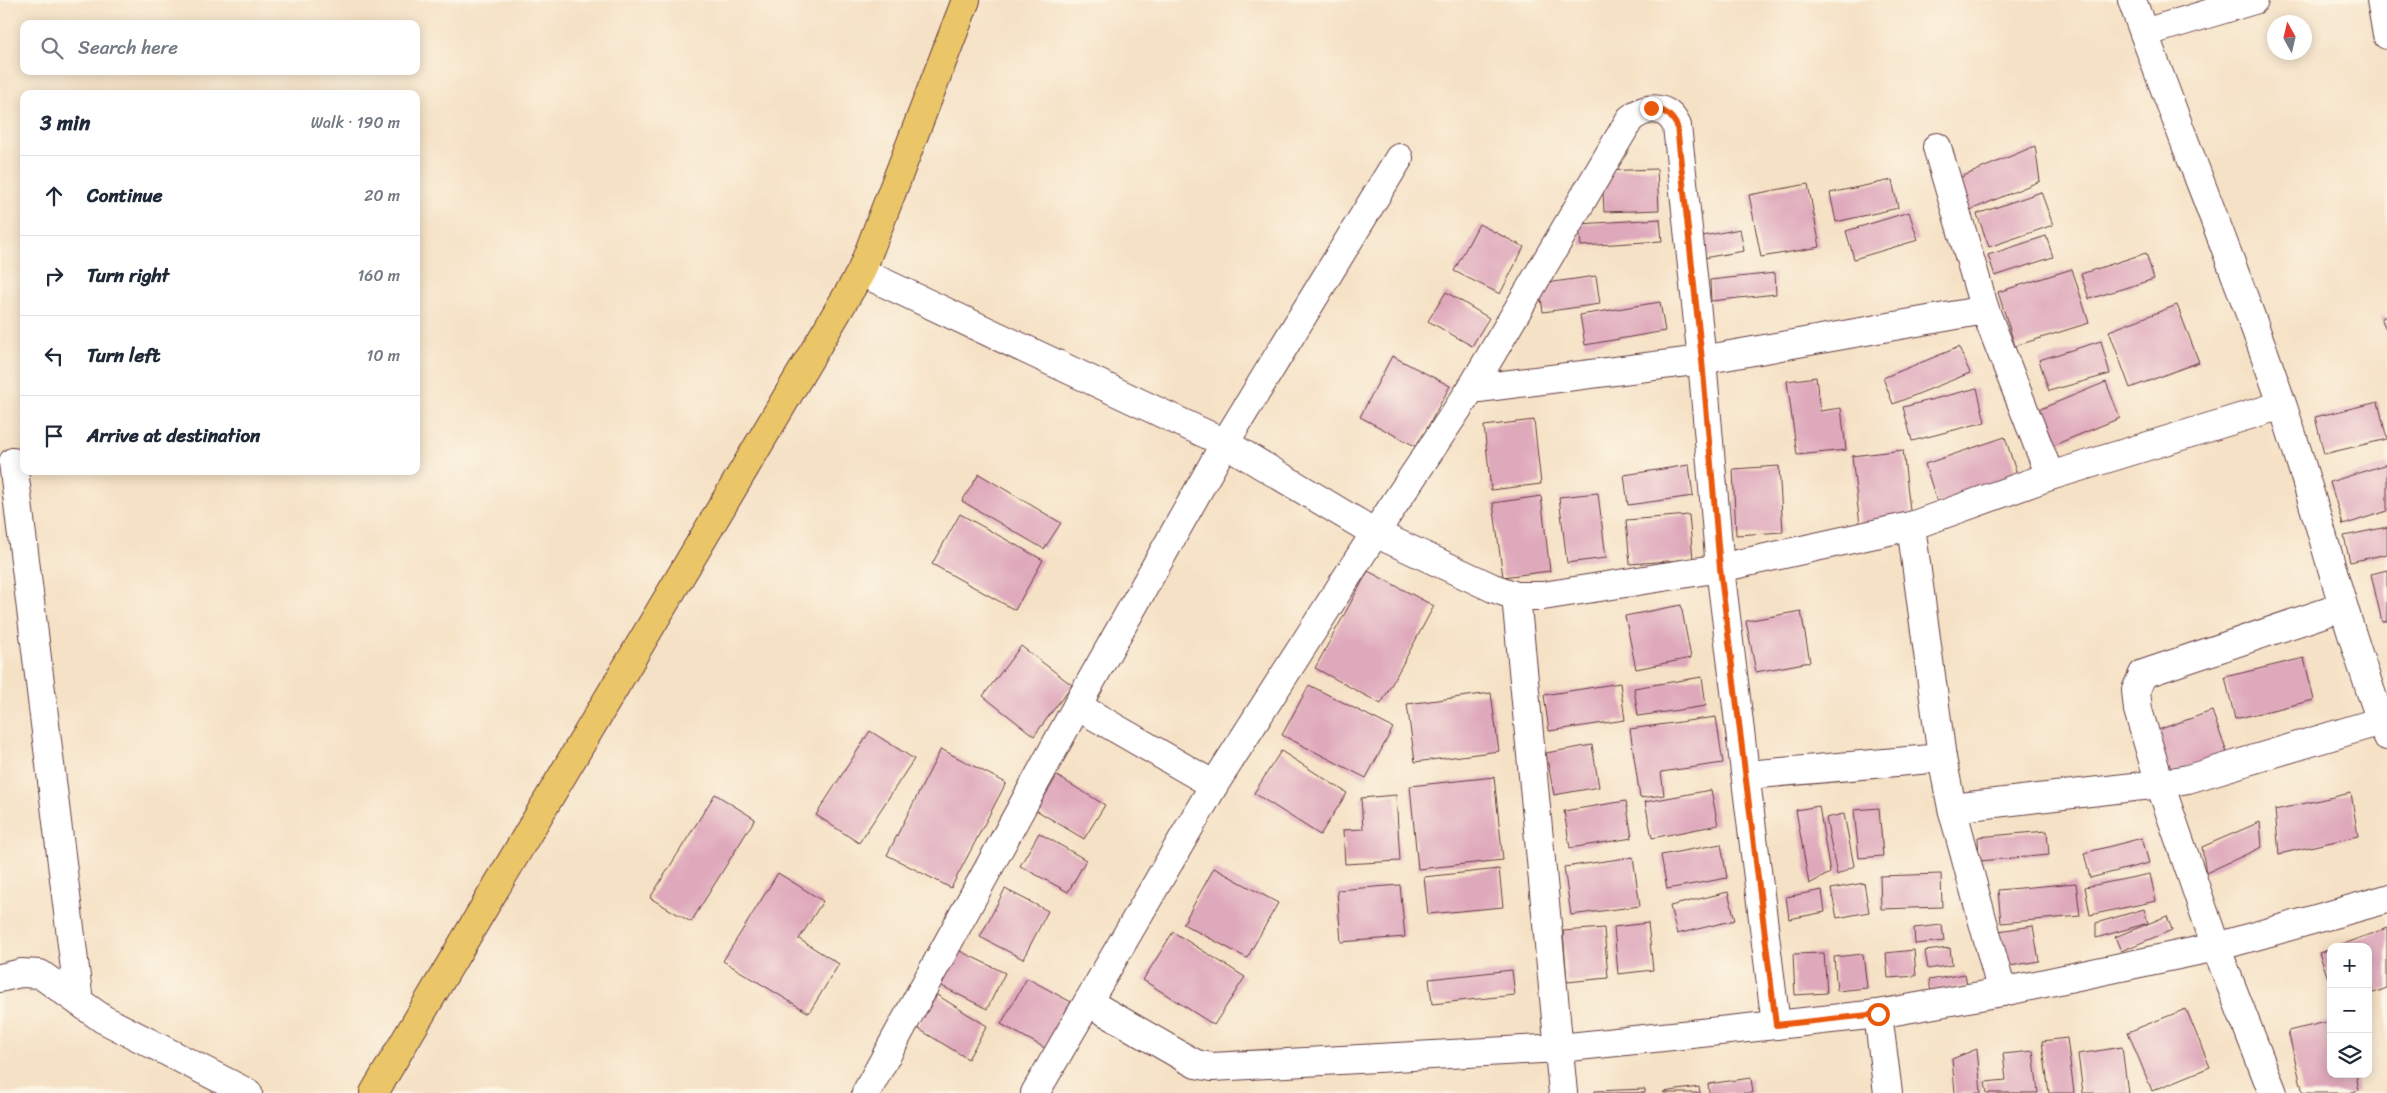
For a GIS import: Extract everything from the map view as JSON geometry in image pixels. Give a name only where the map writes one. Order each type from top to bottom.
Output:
[{"type":"highway","points":[[374,1093],[861,272],[966,0]]},
{"type":"street","points":[[1952,808],[2160,784],[2384,729],[2342,607],[2282,405],[2213,211],[2132,0]]},
{"type":"street","points":[[2144,33],[2254,0]]},
{"type":"street","points":[[2381,0],[2387,34]]},
{"type":"street","points":[[1036,1093],[1214,784],[1375,533],[1471,389],[1630,119],[1639,112],[1651,108],[1661,109],[1667,113],[1672,117],[1677,126],[1702,360],[1720,568],[1747,775],[1776,1025]]},
{"type":"street","points":[[1937,147],[1985,310],[2050,476]]},
{"type":"street","points":[[866,1093],[1077,706],[1225,443],[1399,158]]},
{"type":"street","points":[[861,272],[1225,443],[1375,533],[1493,588],[1516,596],[1543,596],[1720,568],[1911,526],[2050,476],[2282,405]]},
{"type":"street","points":[[1471,389],[1702,360],[1985,310]]},
{"type":"street","points":[[13,462],[79,1002]]},
{"type":"street","points":[[1911,526],[1942,758],[1952,808],[2002,992]]},
{"type":"street","points":[[1516,596],[1563,1093]]},
{"type":"street","points":[[2273,1093],[2216,947],[2160,784],[2138,710],[2136,690],[2143,674],[2342,607]]},
{"type":"street","points":[[1077,706],[1214,784]]},
{"type":"street","points":[[1747,775],[1942,758]]},
{"type":"street","points":[[1088,1002],[1190,1061],[1212,1067],[1560,1048],[1878,1014],[2002,992],[2216,947],[2387,899]]},
{"type":"street","points":[[0,978],[20,973],[40,974],[102,1019],[248,1093]]},
{"type":"street","points":[[1878,1014],[1888,1093]]},
{"type":"building","points":[[2035,146],[2040,181],[1968,211],[1954,180]]},
{"type":"building","points":[[1657,169],[1659,210],[1604,212],[1602,171]]},
{"type":"building","points":[[1892,180],[1898,208],[1836,222],[1830,193]]},
{"type":"building","points":[[1808,184],[1820,247],[1761,257],[1749,195]]},
{"type":"building","points":[[2041,192],[2053,225],[1989,247],[1977,214]]},
{"type":"building","points":[[1909,212],[1918,240],[1854,259],[1846,231]]},
{"type":"building","points":[[1660,219],[1662,241],[1581,246],[1579,224]]},
{"type":"building","points":[[1479,224],[1524,247],[1500,294],[1454,271]]},
{"type":"building","points":[[1740,229],[1744,251],[1703,258],[1698,237]]},
{"type":"building","points":[[2046,236],[2053,257],[1995,276],[1988,255]]},
{"type":"building","points":[[2146,253],[2154,279],[2089,299],[2081,274]]},
{"type":"building","points":[[2072,269],[2089,323],[2015,346],[1998,292]]},
{"type":"building","points":[[1775,273],[1776,294],[1711,301],[1710,280]]},
{"type":"building","points":[[1596,276],[1600,304],[1543,312],[1539,284]]},
{"type":"building","points":[[1446,292],[1489,318],[1472,346],[1428,321]]},
{"type":"building","points":[[1660,302],[1665,331],[1585,345],[1580,315]]},
{"type":"building","points":[[2177,305],[2199,362],[2130,388],[2109,331]]},
{"type":"building","points":[[2387,316],[2387,331],[2381,318]]},
{"type":"building","points":[[2101,341],[2110,374],[2049,391],[2039,360]]},
{"type":"building","points":[[1959,347],[1970,373],[1893,404],[1883,378]]},
{"type":"building","points":[[1392,356],[1450,386],[1417,447],[1360,417]]},
{"type":"building","points":[[1816,377],[1820,411],[1841,408],[1846,450],[1797,455],[1787,381]]},
{"type":"building","points":[[2106,382],[2120,418],[2047,448],[2033,412]]},
{"type":"building","points":[[1977,388],[1985,422],[1912,441],[1903,407]]},
{"type":"building","points":[[2378,402],[2387,439],[2324,454],[2315,417]]},
{"type":"building","points":[[1534,420],[1541,484],[1491,490],[1484,426]]},
{"type":"building","points":[[2005,437],[2018,478],[1938,505],[1925,464]]},
{"type":"building","points":[[1903,450],[1911,519],[1860,525],[1852,456]]},
{"type":"building","points":[[2387,464],[2387,511],[2343,525],[2330,482]]},
{"type":"building","points":[[1689,465],[1693,496],[1628,505],[1624,475]]},
{"type":"building","points":[[1779,466],[1783,532],[1736,535],[1733,469]]},
{"type":"building","points":[[979,474],[1061,523],[1044,549],[962,501]]},
{"type":"building","points":[[1598,493],[1606,558],[1567,563],[1559,497]]},
{"type":"building","points":[[1541,496],[1550,571],[1503,577],[1493,503]]},
{"type":"building","points":[[960,514],[1043,560],[1015,610],[932,564]]},
{"type":"building","points":[[1689,515],[1693,559],[1630,564],[1626,520]]},
{"type":"building","points":[[2387,527],[2387,554],[2350,562],[2344,536]]},
{"type":"building","points":[[2387,570],[2387,621],[2382,622],[2371,574]]},
{"type":"building","points":[[1368,571],[1434,606],[1381,704],[1315,668]]},
{"type":"building","points":[[1681,605],[1691,658],[1636,669],[1625,616]]},
{"type":"building","points":[[1801,611],[1810,662],[1756,672],[1746,621]]},
{"type":"building","points":[[1021,646],[1072,685],[1034,736],[983,696]]},
{"type":"building","points":[[2304,658],[2314,700],[2235,719],[2225,677]]},
{"type":"building","points":[[1702,677],[1706,706],[1638,716],[1634,688]]},
{"type":"building","points":[[1620,683],[1625,720],[1549,731],[1544,695]]},
{"type":"building","points":[[1309,685],[1393,728],[1366,778],[1282,735]]},
{"type":"building","points":[[1491,693],[1499,751],[1415,762],[1407,704]]},
{"type":"building","points":[[2212,711],[2227,753],[2170,773],[2155,731]]},
{"type":"building","points":[[1716,717],[1723,763],[1661,772],[1664,795],[1640,798],[1630,729]]},
{"type":"building","points":[[870,731],[914,759],[859,843],[816,815]]},
{"type":"building","points":[[1592,745],[1599,787],[1554,795],[1546,753]]},
{"type":"building","points":[[941,749],[1006,783],[951,888],[887,855]]},
{"type":"building","points":[[1281,751],[1347,793],[1320,835],[1254,793]]},
{"type":"building","points":[[1057,776],[1105,805],[1084,839],[1036,810]]},
{"type":"building","points":[[1494,777],[1503,860],[1418,869],[1410,786]]},
{"type":"building","points":[[1711,790],[1718,825],[1652,838],[1645,802]]},
{"type":"building","points":[[2351,793],[2358,836],[2279,854],[2275,810]]},
{"type":"building","points":[[715,794],[755,819],[691,922],[650,898]]},
{"type":"building","points":[[1396,795],[1400,861],[1345,864],[1343,830],[1363,829],[1361,798]]},
{"type":"building","points":[[1626,801],[1632,838],[1570,848],[1564,811]]},
{"type":"building","points":[[1819,806],[1830,873],[1809,884],[1796,810]]},
{"type":"building","points":[[1879,808],[1883,856],[1859,858],[1854,810]]},
{"type":"building","points":[[1844,814],[1854,866],[1837,875],[1826,818]]},
{"type":"building","points":[[2260,822],[2262,847],[2206,873],[2202,847]]},
{"type":"building","points":[[2047,831],[2049,855],[1979,861],[1978,837]]},
{"type":"building","points":[[1039,833],[1086,860],[1068,892],[1020,866]]},
{"type":"building","points":[[2142,838],[2149,863],[2090,878],[2084,853]]},
{"type":"building","points":[[1721,844],[1727,878],[1667,889],[1661,855]]},
{"type":"building","points":[[1633,857],[1640,906],[1571,915],[1564,867]]},
{"type":"building","points":[[1214,868],[1278,903],[1247,958],[1183,924]]},
{"type":"building","points":[[1499,869],[1503,907],[1428,914],[1424,877]]},
{"type":"building","points":[[778,873],[823,901],[799,939],[839,964],[809,1013],[723,961]]},
{"type":"building","points":[[1941,874],[1942,907],[1881,909],[1880,876]]},
{"type":"building","points":[[2150,874],[2156,901],[2090,915],[2085,887]]},
{"type":"building","points":[[1864,883],[1869,912],[1837,918],[1831,889]]},
{"type":"building","points":[[2076,883],[2080,916],[2001,923],[1998,890]]},
{"type":"building","points":[[1400,885],[1405,937],[1341,942],[1337,890]]},
{"type":"building","points":[[1005,889],[1048,911],[1023,959],[980,937]]},
{"type":"building","points":[[1822,890],[1825,912],[1789,919],[1786,897]]},
{"type":"building","points":[[1728,892],[1735,920],[1677,934],[1670,906]]},
{"type":"building","points":[[2144,909],[2148,923],[2096,938],[2096,923]]},
{"type":"building","points":[[2167,916],[2172,930],[2121,951],[2115,937]]},
{"type":"building","points":[[1648,923],[1653,970],[1618,974],[1614,927]]},
{"type":"building","points":[[1942,925],[1944,941],[1915,944],[1914,928]]},
{"type":"building","points":[[2033,926],[2039,961],[2004,967],[1998,931]]},
{"type":"building","points":[[1604,928],[1608,978],[1567,982],[1563,931]]},
{"type":"building","points":[[2387,928],[2387,988],[2372,994],[2372,943],[2345,943]]},
{"type":"building","points":[[1173,932],[1245,977],[1214,1025],[1143,980]]},
{"type":"building","points":[[1950,948],[1952,965],[1928,969],[1925,951]]},
{"type":"building","points":[[958,950],[1005,973],[987,1009],[940,985]]},
{"type":"building","points":[[1914,950],[1916,976],[1888,978],[1886,953]]},
{"type":"building","points":[[2327,950],[2327,976],[2319,953]]},
{"type":"building","points":[[1824,953],[1827,993],[1795,995],[1793,954]]},
{"type":"building","points":[[1863,954],[1867,988],[1837,991],[1834,957]]},
{"type":"building","points":[[1512,970],[1515,995],[1432,1004],[1429,979]]},
{"type":"building","points":[[1965,974],[1967,986],[1931,992],[1929,980]]},
{"type":"building","points":[[1027,978],[1071,1002],[1045,1048],[1001,1024]]},
{"type":"building","points":[[937,995],[987,1026],[968,1059],[917,1028]]},
{"type":"building","points":[[2186,1009],[2210,1067],[2152,1091],[2128,1032]]},
{"type":"building","points":[[2327,1022],[2327,1078],[2357,1078],[2359,1090],[2348,1093],[2303,1093],[2288,1031]]},
{"type":"building","points":[[2067,1038],[2074,1093],[2049,1093],[2042,1041]]},
{"type":"building","points":[[2122,1047],[2128,1093],[2083,1093],[2078,1054]]},
{"type":"building","points":[[1977,1049],[1981,1093],[1955,1093],[1952,1059]]},
{"type":"building","points":[[2033,1051],[2038,1093],[1987,1093],[1985,1082],[2006,1080],[2003,1054]]},
{"type":"building","points":[[1751,1078],[1753,1093],[1709,1093],[1708,1084]]},
{"type":"building","points":[[1699,1087],[1700,1093],[1663,1092]]},
{"type":"building","points":[[1645,1089],[1645,1093],[1595,1093],[1595,1091]]},
{"type":"route","points":[[1651,108],[1661,109],[1672,117],[1677,126],[1702,360],[1720,568],[1747,775],[1776,1025],[1878,1014]]}]
